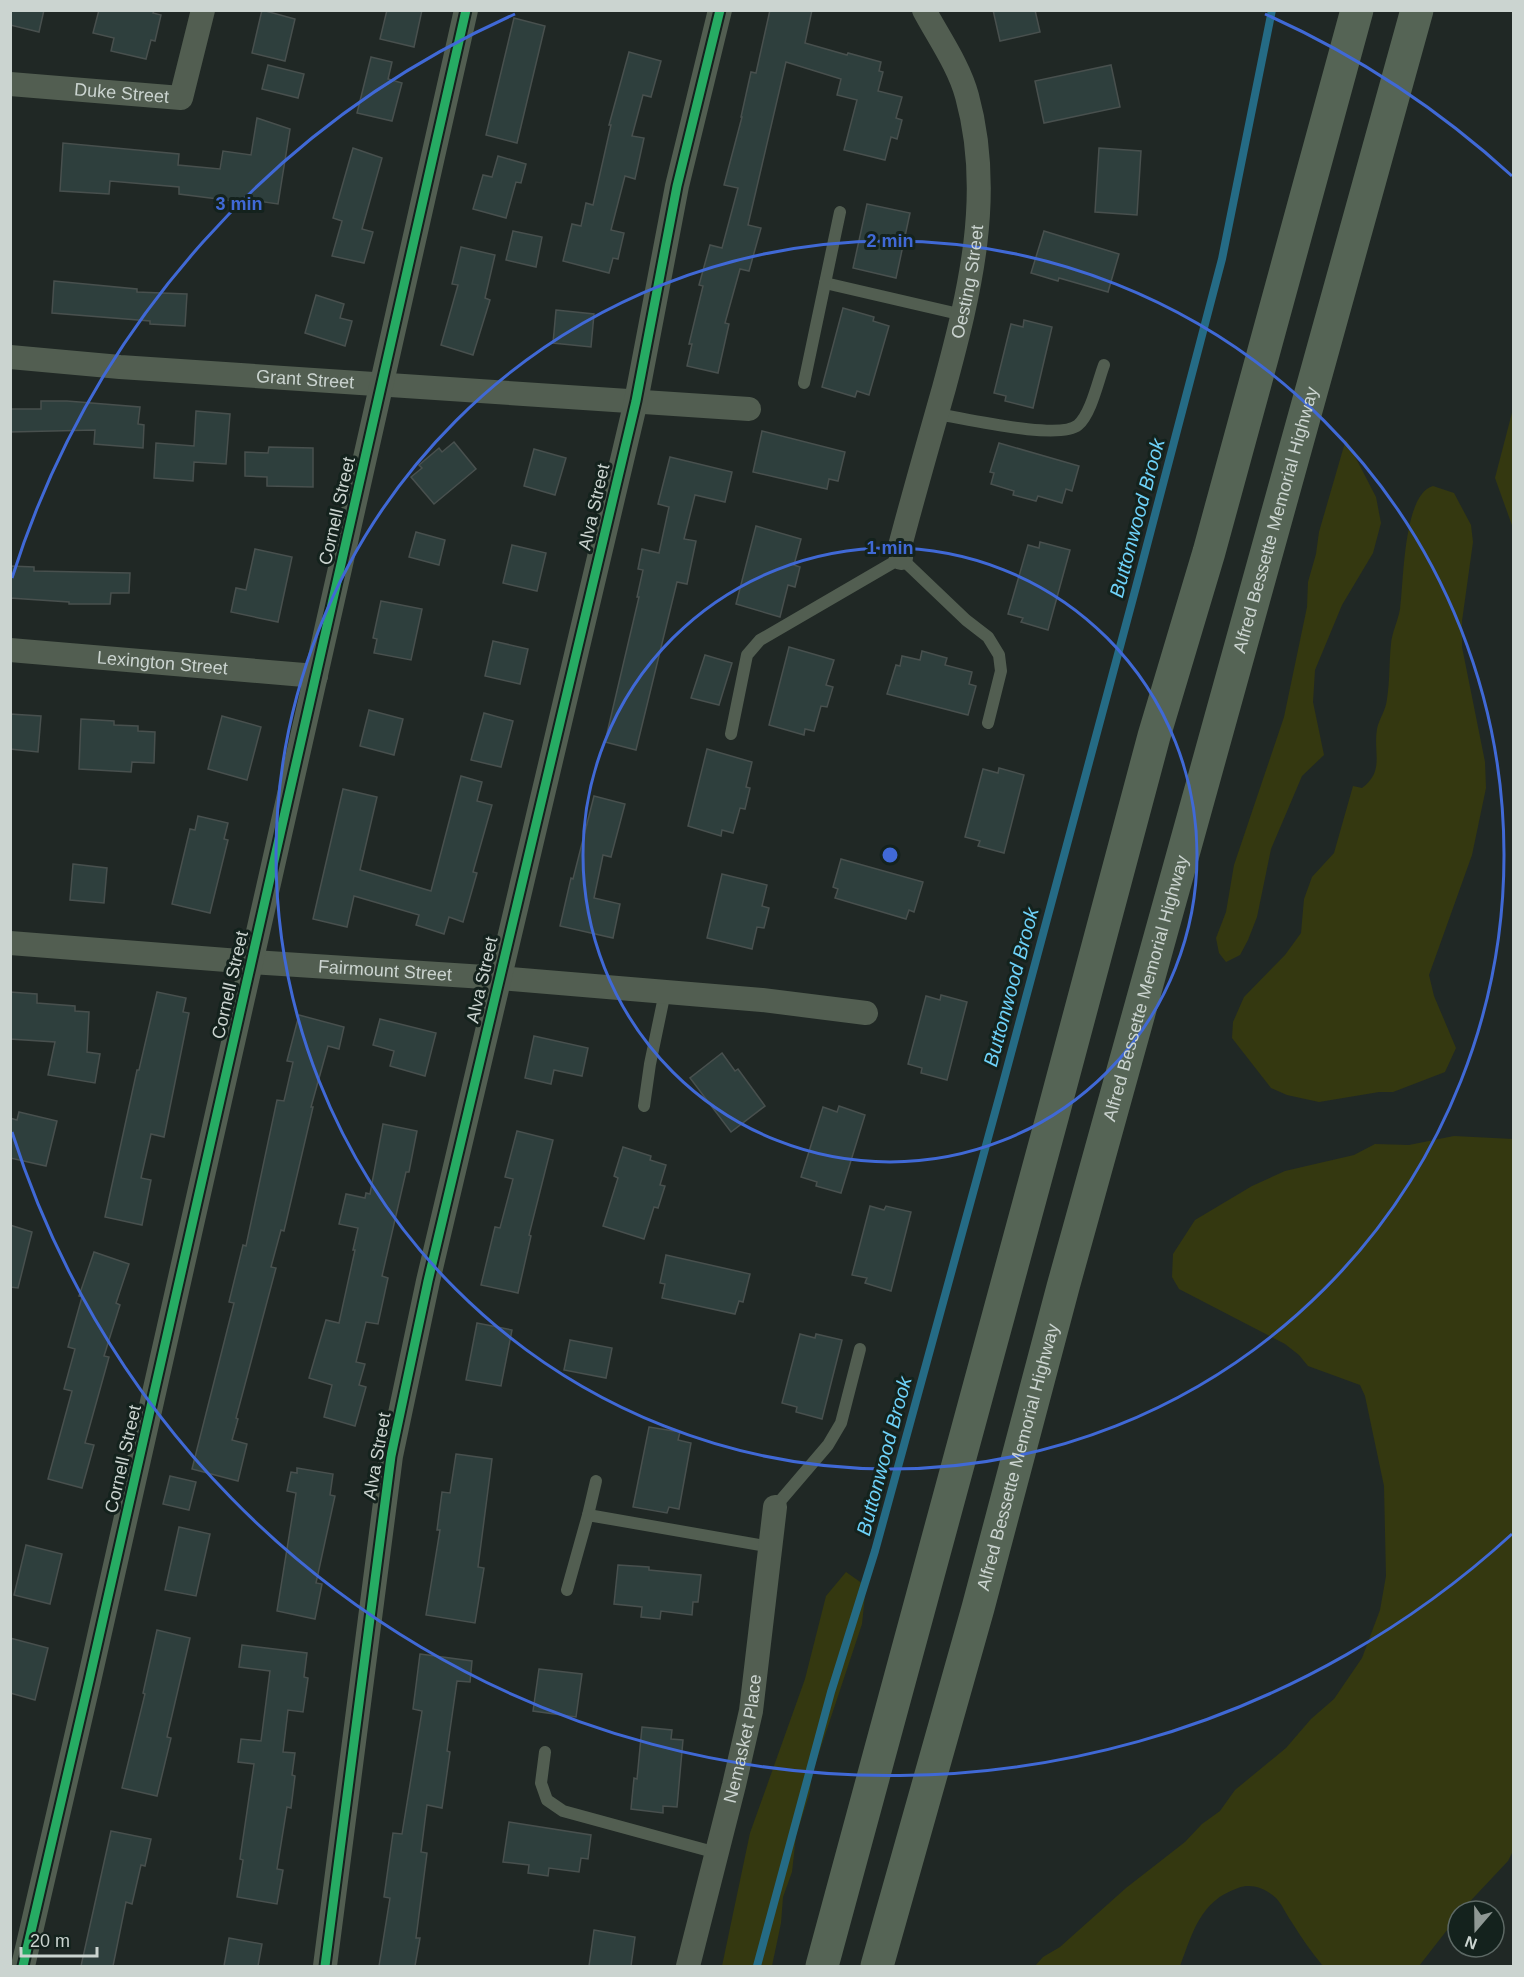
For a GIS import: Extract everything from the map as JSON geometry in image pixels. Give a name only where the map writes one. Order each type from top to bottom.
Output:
[{"type":"highway","points":[[1341,70],[1349,10]]},
{"type":"highway","points":[[822,1966],[1134,808],[1209,552],[1357,10]]},
{"type":"highway","name":"Alfred Bessette Memorial Highway","points":[[877,1966],[978,1608],[1063,1287],[1417,10]]},
{"type":"street","name":"Duke Street","points":[[10,84],[181,98],[203,10]]},
{"type":"street","name":"Cornell Street","points":[[23,1966],[92,1670],[466,10]]},
{"type":"street","name":"Alva Street","points":[[325,1966],[391,1456],[431,1270],[636,401],[677,186],[720,10]]},
{"type":"street","name":"Oesting Street","points":[[901,558],[900,546],[963,315],[974,258],[979,211],[979,165],[975,128],[967,93],[924,10]]},
{"type":"street","name":"Grant Street","points":[[10,357],[132,368],[749,409]]},
{"type":"street","name":"Lexington Street","points":[[10,650],[316,676]]},
{"type":"street","name":"Fairmount Street","points":[[10,942],[252,962],[500,978],[762,1000],[866,1013]]},
{"type":"street","name":"Nemasket Place","points":[[688,1966],[751,1711],[776,1507]]},
{"type":"lane","points":[[804,383],[840,212]]},
{"type":"lane","points":[[825,283],[963,315]]},
{"type":"lane","points":[[937,414],[1046,432],[1066,430],[1078,425],[1087,414],[1104,365]]},
{"type":"lane","points":[[731,734],[747,655],[759,640],[901,558],[966,620],[988,637],[999,655],[1001,671],[988,723]]},
{"type":"lane","points":[[644,1106],[665,992]]},
{"type":"lane","points":[[776,1507],[828,1445],[841,1423],[860,1348]]},
{"type":"lane","points":[[567,1590],[596,1481]]},
{"type":"lane","points":[[588,1515],[771,1547]]},
{"type":"lane","points":[[545,1752],[542,1784],[547,1800],[563,1811],[717,1853]]},
{"type":"green space","points":[[1513,409],[1513,528],[1495,478]]},
{"type":"green space","points":[[1346,439],[1376,497],[1381,523],[1373,553],[1342,605],[1315,670],[1313,702],[1324,755],[1302,776],[1271,849],[1257,917],[1248,940],[1240,955],[1226,962],[1219,953],[1216,938],[1226,912],[1234,865],[1284,717],[1307,607],[1308,582],[1319,532]]},
{"type":"green space","points":[[1433,486],[1454,493],[1471,525],[1473,542],[1462,621],[1462,647],[1485,762],[1486,788],[1472,855],[1429,975],[1434,996],[1456,1048],[1445,1072],[1393,1092],[1379,1092],[1319,1102],[1287,1095],[1271,1088],[1232,1038],[1233,1022],[1244,997],[1285,955],[1301,933],[1304,899],[1312,877],[1334,853],[1353,786],[1362,788],[1369,782],[1376,768],[1377,729],[1386,703],[1389,685],[1391,644],[1400,609],[1410,521],[1423,492]]},
{"type":"green space","points":[[1454,1136],[1513,1139],[1513,1851],[1508,1861],[1472,1899],[1446,1899],[1446,1931],[1419,1966],[1323,1966],[1276,1898],[1263,1889],[1248,1886],[1225,1894],[1206,1909],[1194,1930],[1180,1966],[1035,1966],[1220,1811],[1235,1790],[1286,1748],[1311,1719],[1334,1699],[1362,1658],[1380,1610],[1386,1576],[1384,1486],[1365,1396],[1360,1385],[1308,1366],[1285,1344],[1179,1289],[1172,1277],[1173,1254],[1195,1220],[1252,1186],[1285,1171],[1354,1155],[1375,1144],[1409,1145]]},
{"type":"green space","points":[[846,1572],[866,1586],[862,1624],[811,1777],[810,1792],[796,1836],[792,1872],[783,1897],[781,1923],[772,1966],[722,1966],[750,1833],[805,1679],[826,1596]]},
{"type":"building","points":[[10,10],[44,10],[39,32],[10,25]]},
{"type":"building","points":[[99,10],[154,10],[153,13],[161,15],[155,41],[151,40],[146,59],[111,51],[114,38],[93,33]]},
{"type":"building","points":[[262,10],[295,19],[285,61],[252,53]]},
{"type":"building","points":[[387,10],[422,10],[414,47],[380,39]]},
{"type":"building","points":[[770,10],[812,10],[805,43],[881,62],[879,71],[883,72],[878,91],[902,97],[896,118],[902,120],[897,139],[891,137],[885,160],[844,150],[857,100],[837,95],[841,79],[786,62],[748,225],[761,228],[749,271],[740,269],[725,323],[729,324],[718,373],[687,366],[692,344],[689,344],[703,286],[699,285],[710,245],[722,248],[738,188],[724,185],[751,72],[756,73]]},
{"type":"building","points":[[993,10],[1035,10],[1040,32],[1000,41]]},
{"type":"building","points":[[514,18],[545,26],[517,143],[486,135]]},
{"type":"building","points":[[629,52],[661,61],[651,97],[643,95],[632,136],[644,138],[635,179],[625,176],[611,230],[624,233],[618,259],[613,258],[609,273],[563,261],[572,224],[581,226],[586,203],[593,205],[611,125],[609,125]]},
{"type":"building","points":[[371,57],[392,62],[388,79],[402,83],[392,121],[357,113]]},
{"type":"building","points":[[268,65],[304,74],[298,98],[262,89]]},
{"type":"building","points":[[1111,65],[1120,107],[1044,123],[1035,81]]},
{"type":"building","points":[[257,118],[290,129],[278,204],[250,200],[249,203],[179,194],[179,187],[110,181],[109,194],[60,191],[63,143],[179,154],[178,165],[220,169],[223,151],[251,155]]},
{"type":"building","points":[[353,148],[382,158],[362,229],[373,232],[364,263],[332,256],[342,221],[333,218]]},
{"type":"building","points":[[1099,148],[1141,151],[1137,215],[1095,212]]},
{"type":"building","points":[[498,156],[526,164],[521,183],[516,182],[506,218],[473,209],[483,175],[492,177]]},
{"type":"building","points":[[867,204],[910,213],[896,278],[853,268]]},
{"type":"building","points":[[513,231],[542,237],[536,267],[506,260]]},
{"type":"building","points":[[1044,231],[1119,254],[1108,292],[1059,278],[1058,281],[1031,273]]},
{"type":"building","points":[[461,247],[495,255],[485,298],[490,300],[473,355],[441,345],[458,285],[452,284]]},
{"type":"building","points":[[54,281],[137,289],[137,292],[187,294],[185,326],[52,313]]},
{"type":"building","points":[[316,295],[344,304],[340,318],[352,321],[345,346],[305,333]]},
{"type":"building","points":[[843,308],[874,317],[873,321],[889,326],[869,395],[857,391],[855,397],[822,387]]},
{"type":"building","points":[[556,310],[594,314],[591,347],[553,343]]},
{"type":"building","points":[[1024,320],[1052,327],[1033,408],[1005,401],[1006,396],[994,393],[1011,324],[1023,327]]},
{"type":"building","points":[[41,401],[140,407],[138,424],[144,425],[143,448],[94,444],[95,430],[10,432],[10,409],[41,409]]},
{"type":"building","points":[[196,411],[230,414],[226,464],[194,462],[193,481],[154,478],[156,443],[194,446]]},
{"type":"building","points":[[762,431],[845,452],[838,481],[829,479],[827,489],[753,472]]},
{"type":"building","points":[[454,442],[476,469],[434,504],[411,477],[422,468],[419,465],[439,448],[442,452]]},
{"type":"building","points":[[999,443],[1079,466],[1072,491],[1066,489],[1062,503],[1038,496],[1036,501],[1013,495],[1014,491],[991,484],[994,473],[990,472]]},
{"type":"building","points":[[269,447],[313,448],[313,487],[267,486],[267,477],[245,476],[245,452],[268,453]]},
{"type":"building","points":[[534,449],[566,458],[555,495],[524,486]]},
{"type":"building","points":[[670,457],[732,472],[725,502],[695,495],[684,539],[696,541],[687,584],[677,582],[636,750],[605,742],[639,597],[637,597],[643,570],[638,569],[642,549],[659,553],[669,507],[658,504]]},
{"type":"building","points":[[756,526],[801,539],[794,565],[800,567],[795,587],[788,585],[780,617],[736,604]]},
{"type":"building","points":[[416,532],[445,540],[439,565],[409,557]]},
{"type":"building","points":[[1040,542],[1070,550],[1048,630],[1021,622],[1023,618],[1008,614],[1028,545],[1039,548]]},
{"type":"building","points":[[512,545],[546,553],[537,591],[503,583]]},
{"type":"building","points":[[255,549],[292,557],[278,622],[231,612],[236,588],[246,590]]},
{"type":"building","points":[[10,566],[34,567],[34,571],[130,573],[129,593],[111,593],[110,604],[69,604],[69,602],[10,598]]},
{"type":"building","points":[[381,601],[422,609],[411,660],[374,653],[377,639],[373,638]]},
{"type":"building","points":[[493,641],[528,649],[520,684],[485,676]]},
{"type":"building","points":[[789,647],[834,660],[826,685],[833,687],[827,707],[821,706],[814,731],[805,729],[804,735],[769,725]]},
{"type":"building","points":[[922,651],[947,658],[945,665],[972,672],[969,684],[976,686],[968,715],[887,694],[896,665],[900,666],[902,656],[920,660]]},
{"type":"building","points":[[705,655],[732,663],[719,705],[691,698]]},
{"type":"building","points":[[369,710],[403,719],[394,755],[360,746]]},
{"type":"building","points":[[484,713],[513,721],[501,767],[471,760]]},
{"type":"building","points":[[10,714],[41,716],[38,752],[10,749]]},
{"type":"building","points":[[222,716],[261,727],[247,780],[208,769]]},
{"type":"building","points":[[81,719],[114,721],[114,725],[138,726],[138,731],[155,732],[154,763],[132,762],[131,772],[79,769]]},
{"type":"building","points":[[707,749],[752,762],[746,787],[750,788],[745,809],[740,808],[733,833],[722,830],[721,836],[688,826]]},
{"type":"building","points":[[999,768],[1024,775],[1004,853],[978,846],[980,841],[965,837],[983,769],[998,773]]},
{"type":"building","points":[[461,776],[482,782],[477,801],[492,805],[473,872],[477,873],[463,922],[449,917],[444,934],[416,925],[419,915],[354,896],[347,927],[313,919],[343,789],[377,797],[360,870],[431,891]]},
{"type":"building","points":[[594,796],[625,804],[611,857],[603,855],[594,898],[620,904],[613,938],[560,926]]},
{"type":"building","points":[[198,816],[228,823],[224,839],[228,840],[210,913],[172,904],[190,829],[195,830]]},
{"type":"building","points":[[841,859],[923,882],[914,912],[909,910],[906,919],[835,898],[838,889],[833,887]]},
{"type":"building","points":[[73,864],[107,868],[104,903],[70,900]]},
{"type":"building","points":[[722,874],[767,885],[762,906],[769,908],[764,928],[757,927],[752,949],[707,938]]},
{"type":"building","points":[[10,992],[37,994],[37,1003],[75,1006],[75,1011],[89,1012],[87,1052],[100,1054],[95,1083],[48,1075],[55,1042],[10,1039]]},
{"type":"building","points":[[157,992],[186,998],[183,1012],[189,1013],[164,1137],[151,1134],[141,1178],[151,1180],[142,1225],[105,1217],[137,1070],[139,1070]]},
{"type":"building","points":[[941,995],[967,1002],[947,1080],[921,1073],[922,1068],[908,1064],[926,996],[940,1000]]},
{"type":"building","points":[[299,1015],[344,1027],[339,1049],[328,1046],[311,1107],[313,1107],[284,1231],[281,1230],[271,1267],[276,1268],[232,1440],[247,1444],[238,1481],[192,1469],[234,1303],[229,1302],[243,1245],[246,1246],[277,1100],[284,1101],[293,1062],[287,1061]]},
{"type":"building","points":[[380,1019],[436,1033],[425,1076],[390,1066],[394,1051],[373,1045]]},
{"type":"building","points":[[534,1036],[588,1048],[582,1076],[554,1070],[551,1084],[525,1078]]},
{"type":"building","points":[[722,1053],[735,1071],[738,1069],[765,1106],[731,1132],[690,1078]]},
{"type":"building","points":[[839,1106],[865,1115],[841,1193],[816,1186],[817,1182],[801,1177],[823,1107],[837,1112]]},
{"type":"building","points":[[19,1112],[57,1121],[46,1166],[10,1158],[10,1118],[17,1120]]},
{"type":"building","points":[[383,1124],[417,1131],[409,1172],[406,1172],[382,1276],[388,1278],[378,1324],[366,1322],[356,1362],[365,1364],[359,1385],[366,1387],[355,1426],[324,1417],[332,1385],[309,1378],[326,1320],[339,1323],[355,1250],[353,1250],[358,1228],[339,1224],[346,1194],[365,1198],[366,1193],[370,1194]]},
{"type":"building","points":[[517,1131],[553,1140],[529,1235],[531,1236],[518,1293],[481,1285],[495,1227],[500,1228],[513,1179],[505,1177]]},
{"type":"building","points":[[623,1147],[651,1156],[650,1160],[666,1165],[660,1185],[665,1186],[658,1208],[654,1207],[644,1239],[603,1226],[618,1178],[614,1176]]},
{"type":"building","points":[[870,1206],[884,1210],[886,1206],[911,1212],[891,1291],[865,1283],[867,1278],[852,1275]]},
{"type":"building","points":[[10,1225],[32,1232],[18,1288],[10,1287]]},
{"type":"building","points":[[94,1252],[129,1264],[116,1303],[120,1305],[104,1356],[109,1357],[85,1443],[94,1445],[82,1488],[48,1479],[72,1391],[64,1389],[75,1349],[68,1347],[82,1297],[79,1296]]},
{"type":"building","points":[[666,1255],[750,1274],[743,1302],[739,1301],[735,1314],[662,1298],[665,1284],[660,1283]]},
{"type":"building","points":[[477,1323],[512,1330],[501,1386],[466,1380]]},
{"type":"building","points":[[800,1334],[815,1338],[816,1334],[842,1340],[822,1419],[796,1412],[797,1407],[782,1403]]},
{"type":"building","points":[[570,1340],[612,1348],[606,1378],[564,1370]]},
{"type":"building","points":[[649,1427],[680,1432],[678,1440],[691,1443],[679,1509],[669,1507],[667,1513],[633,1507]]},
{"type":"building","points":[[456,1454],[492,1459],[478,1567],[484,1568],[475,1623],[426,1615],[440,1530],[437,1530],[442,1492],[450,1493]]},
{"type":"building","points":[[297,1468],[333,1474],[330,1495],[335,1496],[316,1583],[322,1584],[315,1619],[277,1611],[296,1493],[287,1491],[291,1472],[297,1473]]},
{"type":"building","points":[[170,1476],[196,1482],[189,1510],[163,1504]]},
{"type":"building","points":[[179,1527],[210,1534],[196,1596],[165,1590]]},
{"type":"building","points":[[26,1545],[62,1554],[50,1604],[14,1595]]},
{"type":"building","points":[[618,1565],[701,1575],[698,1602],[693,1602],[692,1615],[661,1611],[660,1619],[641,1617],[642,1607],[614,1604]]},
{"type":"building","points":[[157,1630],[190,1638],[167,1737],[171,1738],[157,1796],[122,1788],[145,1694],[143,1693]]},
{"type":"building","points":[[10,1638],[48,1648],[35,1700],[10,1693]]},
{"type":"building","points":[[242,1645],[307,1653],[304,1677],[308,1678],[303,1712],[288,1710],[283,1752],[295,1753],[292,1775],[295,1776],[291,1808],[287,1807],[277,1869],[283,1870],[277,1904],[237,1897],[243,1860],[240,1859],[254,1764],[238,1762],[241,1739],[261,1741],[270,1671],[239,1667]]},
{"type":"building","points":[[420,1654],[472,1661],[470,1682],[457,1681],[442,1808],[427,1805],[421,1852],[427,1853],[416,1938],[420,1938],[415,1966],[379,1966],[390,1898],[384,1897],[393,1833],[402,1834],[422,1711],[413,1709]]},
{"type":"building","points":[[539,1669],[582,1674],[576,1717],[533,1711]]},
{"type":"building","points":[[642,1727],[672,1730],[671,1739],[683,1740],[677,1807],[663,1806],[663,1813],[631,1809],[634,1778],[637,1779]]},
{"type":"building","points":[[509,1822],[591,1835],[588,1859],[581,1858],[579,1872],[549,1868],[548,1876],[528,1873],[529,1865],[503,1862]]},
{"type":"building","points":[[111,1831],[151,1839],[145,1866],[141,1865],[132,1904],[126,1902],[113,1966],[81,1966]]},
{"type":"building","points":[[594,1930],[635,1937],[631,1966],[589,1966]]},
{"type":"building","points":[[229,1938],[262,1944],[258,1966],[224,1966]]},
{"type":"waterway","name":"Buttonwood Brook","points":[[757,1966],[831,1692],[875,1551],[1136,587],[1222,259],[1272,10]]},
{"type":"cycle path","points":[[23,1966],[466,10]]},
{"type":"cycle path","points":[[325,1966],[391,1456],[428,1281],[636,401],[677,186],[720,10]]}]
